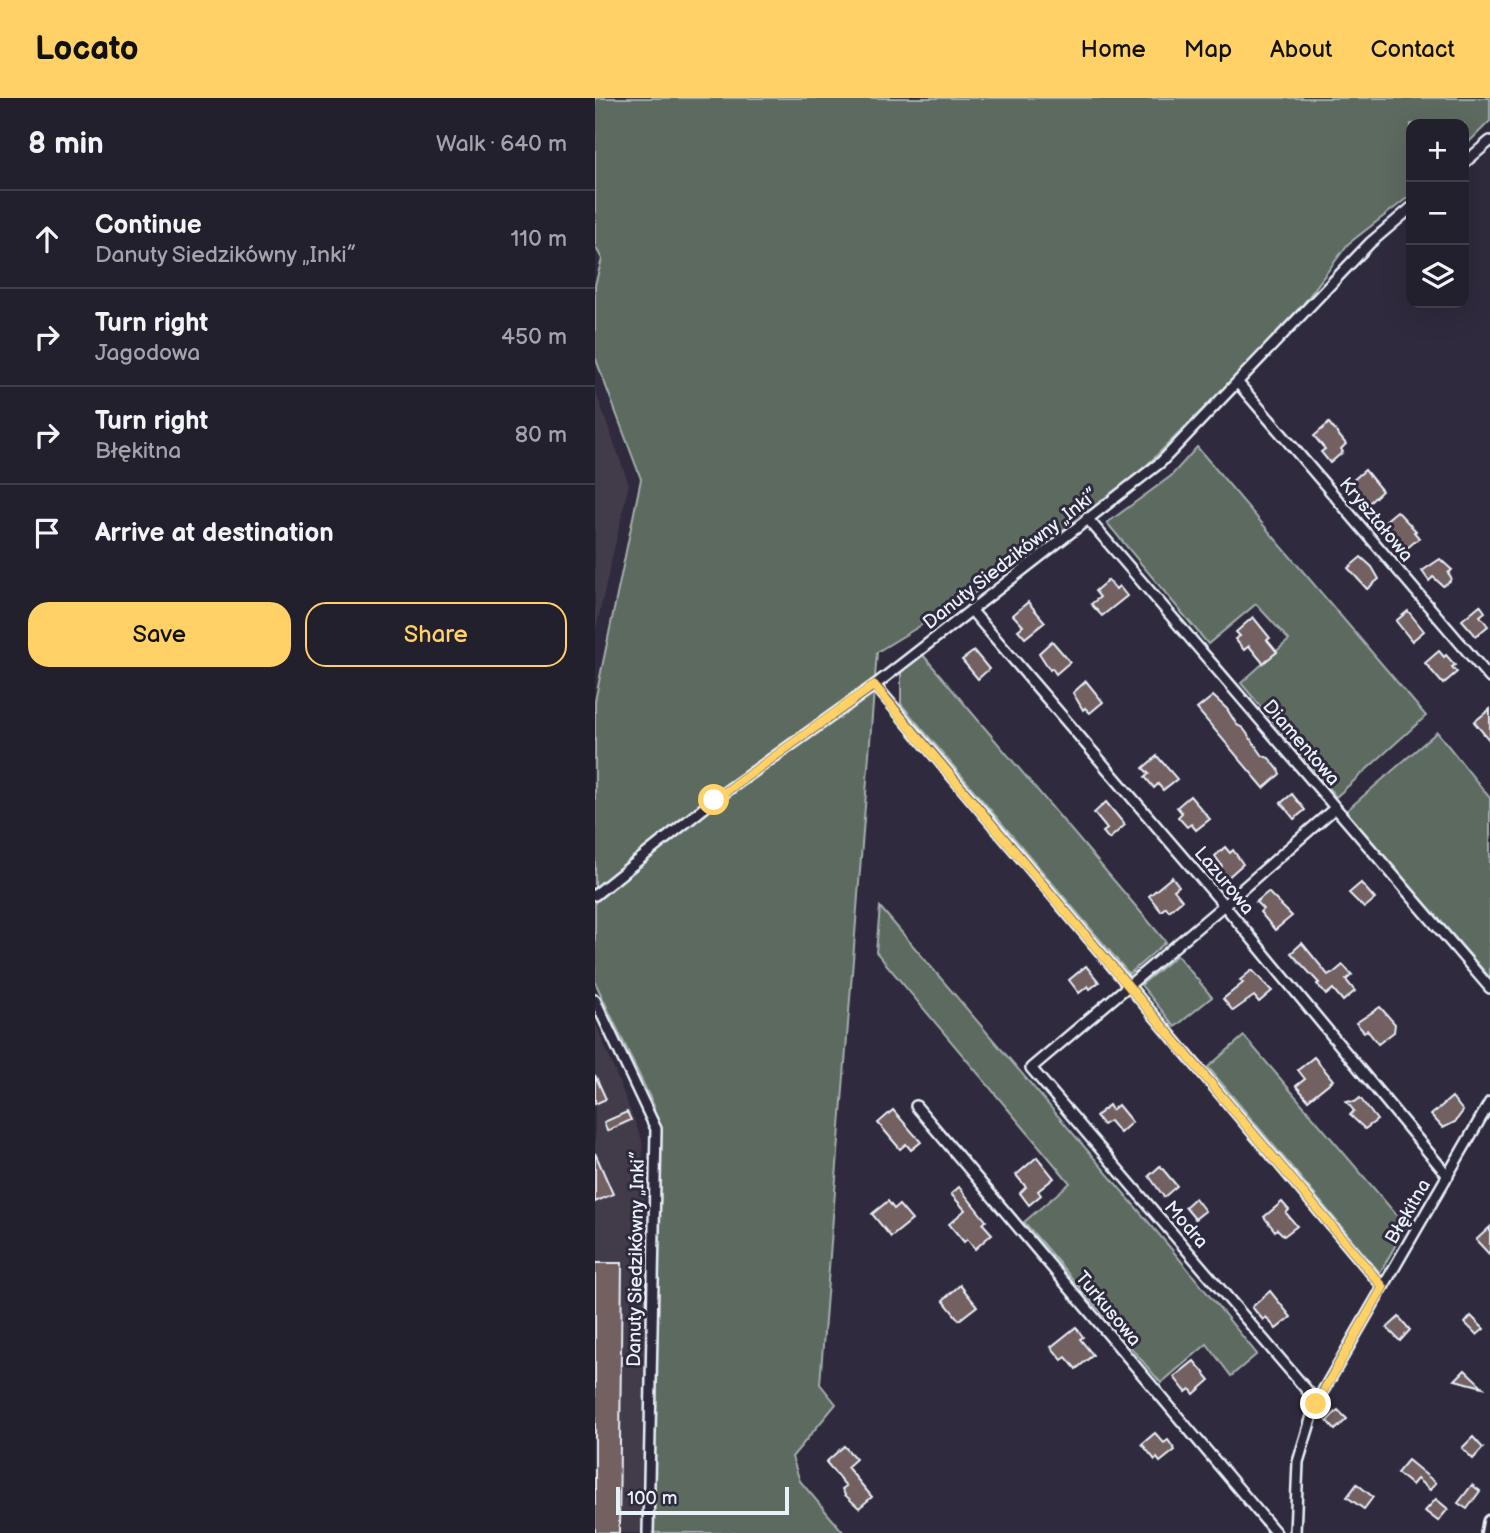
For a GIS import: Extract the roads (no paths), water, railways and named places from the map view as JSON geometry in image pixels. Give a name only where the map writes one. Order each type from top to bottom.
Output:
[{"type":"street","points":[[1469,159],[1490,141]]},
{"type":"street","name":"Danuty Siedzikówny „Inki”","points":[[595,895],[714,800],[874,685],[1161,462],[1370,243],[1406,212]]},
{"type":"street","name":"Kryształowa","points":[[1238,383],[1490,678]]},
{"type":"street","name":"Diamentowa","points":[[1087,518],[1490,988]]},
{"type":"street","name":"Lazurowa","points":[[971,611],[1224,905],[1448,1176]]},
{"type":"street","points":[[874,685],[1383,1287]]},
{"type":"street","points":[[1128,985],[1335,808]]},
{"type":"street","name":"Modra","points":[[1128,985],[1031,1069],[1317,1402]]},
{"type":"street","name":"Danuty Siedzikówny „Inki”","points":[[595,1000],[656,1129],[648,1533]]},
{"type":"street","name":"Błękitna","points":[[1295,1533],[1298,1462],[1317,1402],[1490,1102]]},
{"type":"street","name":"Turkusowa","points":[[916,1106],[1276,1533]]},
{"type":"street","points":[[1488,1533],[1490,1522]]}]
